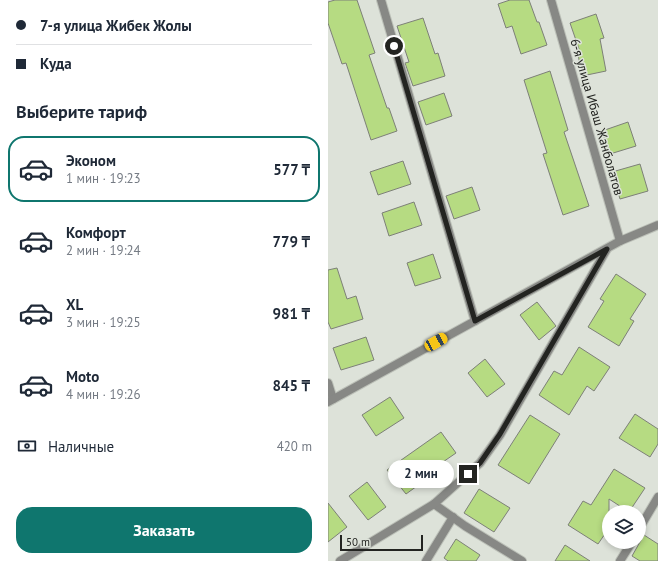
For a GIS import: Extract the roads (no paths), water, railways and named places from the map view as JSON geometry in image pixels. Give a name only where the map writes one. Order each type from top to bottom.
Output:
[{"type":"street","points":[[380,0],[475,321]]},
{"type":"street","name":"6-я улица Ибаш Жанболатов","points":[[551,0],[620,242]]},
{"type":"street","points":[[328,383],[330,400],[620,242],[658,225]]},
{"type":"street","points":[[340,561],[434,504],[480,463],[500,434],[607,249]]},
{"type":"street","points":[[646,518],[658,497]]},
{"type":"street","points":[[434,504],[522,561]]},
{"type":"street","points":[[426,561],[453,517]]},
{"type":"street","points":[[620,561],[628,549]]}]
